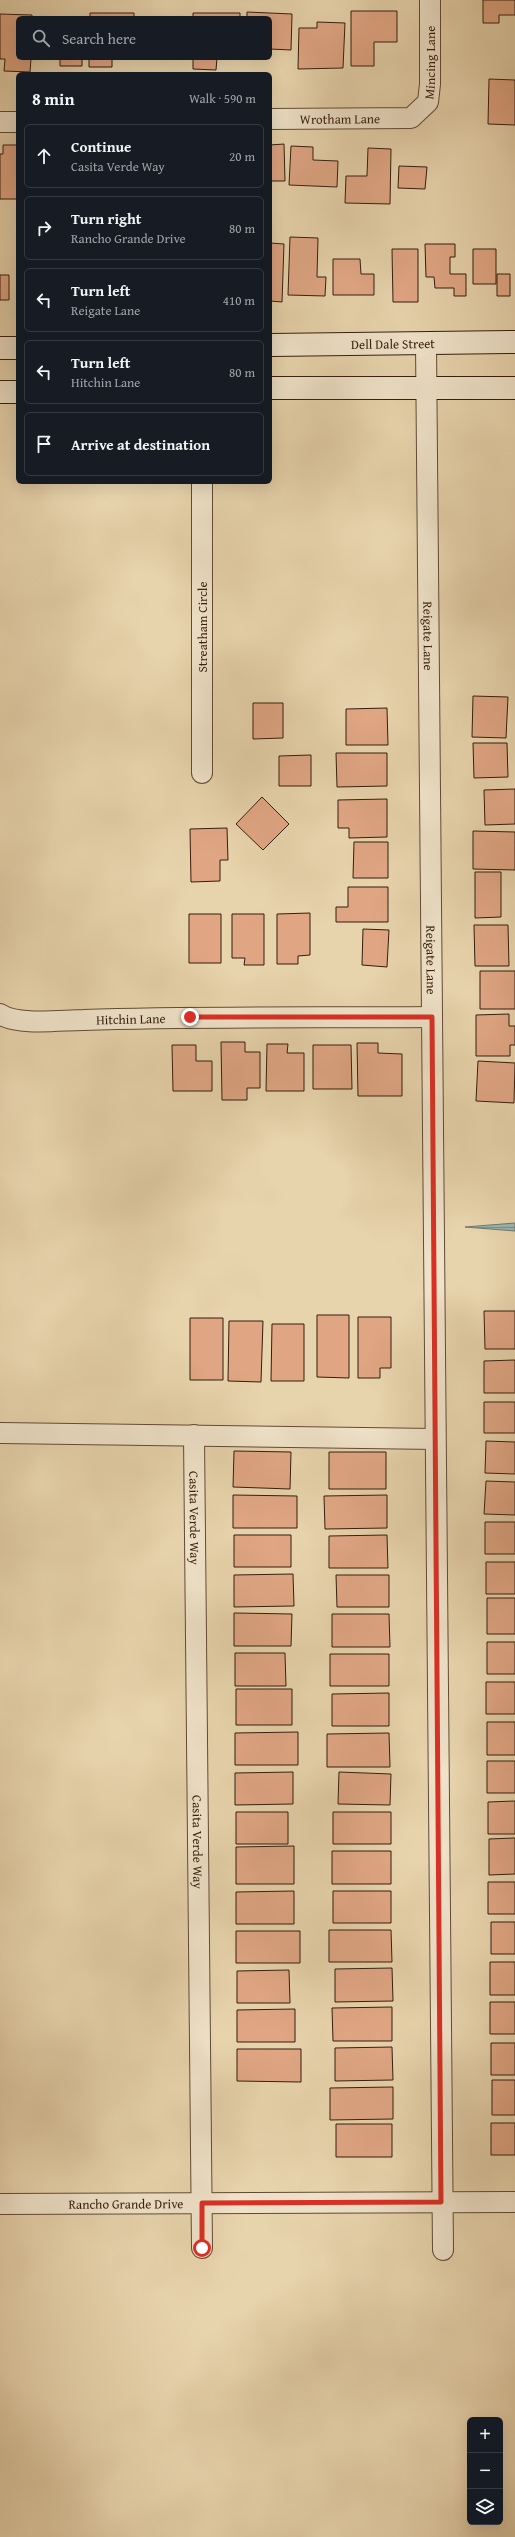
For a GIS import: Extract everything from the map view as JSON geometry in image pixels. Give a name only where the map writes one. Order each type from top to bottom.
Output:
[{"type":"main road","name":"Dell Dale Street","points":[[272,344],[515,342]]},
{"type":"main road","points":[[0,348],[16,348]]},
{"type":"main road","points":[[272,388],[515,388]]},
{"type":"main road","points":[[0,392],[16,392]]},
{"type":"street","name":"Mincing Lane","points":[[411,118],[428,102],[429,96],[430,0]]},
{"type":"street","name":"Wrotham Lane","points":[[272,119],[411,118]]},
{"type":"street","points":[[0,122],[16,122]]},
{"type":"street","name":"Reigate Lane","points":[[426,343],[441,2202],[443,2250]]},
{"type":"street","name":"Streatham Circle","points":[[202,484],[202,773]]},
{"type":"street","name":"Hitchin Lane","points":[[0,1014],[5,1018],[40,1021],[190,1017],[432,1017]]},
{"type":"street","points":[[0,1432],[435,1439]]},
{"type":"street","name":"Casita Verde Way","points":[[194,1435],[202,2248]]},
{"type":"street","name":"Rancho Grande Drive","points":[[0,2204],[515,2202]]},
{"type":"water","points":[[515,1223],[515,1231],[465,1227]]},
{"type":"building","points":[[483,0],[515,0],[515,15],[499,15],[499,23],[483,23]]},
{"type":"building","points":[[351,11],[397,11],[397,42],[374,42],[374,66],[351,66]]},
{"type":"building","points":[[247,12],[292,14],[291,50],[272,49],[272,16],[247,16]]},
{"type":"building","points":[[90,13],[134,13],[134,16],[90,16]]},
{"type":"building","points":[[193,13],[240,13],[240,16],[193,16]]},
{"type":"building","points":[[0,14],[32,15],[16,16],[16,60],[31,60],[30,72],[4,71],[5,59],[0,59]]},
{"type":"building","points":[[317,22],[345,23],[343,68],[298,69],[299,28],[317,28]]},
{"type":"building","points":[[60,60],[82,60],[82,66],[60,66]]},
{"type":"building","points":[[89,60],[112,60],[112,67],[89,67]]},
{"type":"building","points":[[193,60],[217,60],[216,70],[193,69]]},
{"type":"building","points":[[489,79],[515,80],[515,125],[488,124]]},
{"type":"building","points":[[284,144],[285,181],[272,181],[272,145]]},
{"type":"building","points":[[3,145],[16,145],[16,199],[0,199],[0,154],[3,154]]},
{"type":"building","points":[[291,146],[313,147],[313,160],[338,161],[337,187],[289,185]]},
{"type":"building","points":[[368,148],[391,149],[390,204],[345,203],[346,176],[367,176]]},
{"type":"building","points":[[399,166],[427,167],[425,189],[398,188]]},
{"type":"building","points":[[290,237],[318,238],[317,277],[326,277],[325,296],[288,295]]},
{"type":"building","points":[[272,243],[284,244],[282,302],[272,301]]},
{"type":"building","points":[[425,244],[455,244],[455,257],[450,257],[450,274],[466,274],[466,296],[454,296],[454,288],[435,288],[434,277],[426,277]]},
{"type":"building","points":[[392,249],[418,249],[418,302],[393,302]]},
{"type":"building","points":[[473,249],[496,249],[496,284],[473,284]]},
{"type":"building","points":[[333,259],[360,259],[361,274],[374,274],[374,295],[333,295]]},
{"type":"building","points":[[497,274],[510,274],[510,296],[497,296]]},
{"type":"building","points":[[0,275],[9,275],[9,300],[0,300]]},
{"type":"building","points":[[473,696],[508,697],[506,738],[472,737]]},
{"type":"building","points":[[253,703],[283,703],[283,738],[253,739]]},
{"type":"building","points":[[387,708],[388,745],[346,745],[346,709]]},
{"type":"building","points":[[473,743],[507,743],[508,777],[474,778]]},
{"type":"building","points":[[336,753],[387,753],[387,786],[337,787]]},
{"type":"building","points":[[311,755],[311,786],[279,786],[279,756]]},
{"type":"building","points":[[515,789],[515,824],[485,825],[484,790]]},
{"type":"building","points":[[262,797],[289,824],[263,850],[236,824]]},
{"type":"building","points":[[387,799],[387,837],[349,838],[349,828],[338,828],[338,800]]},
{"type":"building","points":[[227,828],[228,860],[220,860],[220,881],[191,882],[190,829]]},
{"type":"building","points":[[473,831],[515,832],[515,870],[473,869]]},
{"type":"building","points":[[354,842],[388,842],[388,878],[353,878]]},
{"type":"building","points":[[475,872],[501,872],[501,917],[475,918]]},
{"type":"building","points":[[348,887],[388,887],[388,922],[336,922],[336,907],[348,907]]},
{"type":"building","points":[[310,913],[310,955],[298,956],[298,964],[277,964],[277,914]]},
{"type":"building","points":[[189,914],[221,914],[221,963],[189,963]]},
{"type":"building","points":[[232,914],[264,914],[264,965],[244,965],[245,958],[232,958]]},
{"type":"building","points":[[474,925],[508,925],[509,966],[475,966]]},
{"type":"building","points":[[363,929],[389,930],[387,967],[362,965]]},
{"type":"building","points":[[480,971],[515,971],[515,1009],[480,1009]]},
{"type":"building","points":[[509,1014],[509,1026],[515,1026],[515,1045],[510,1045],[510,1056],[476,1056],[476,1015]]},
{"type":"building","points":[[221,1042],[245,1042],[245,1052],[260,1052],[260,1088],[247,1088],[247,1100],[222,1100]]},
{"type":"building","points":[[357,1043],[378,1043],[378,1053],[402,1054],[402,1096],[358,1096]]},
{"type":"building","points":[[267,1044],[288,1044],[287,1053],[304,1053],[304,1091],[266,1091]]},
{"type":"building","points":[[172,1045],[196,1045],[196,1061],[212,1061],[212,1091],[173,1091]]},
{"type":"building","points":[[313,1045],[351,1045],[352,1089],[313,1089]]},
{"type":"building","points":[[478,1061],[515,1063],[514,1103],[476,1101]]},
{"type":"building","points":[[484,1311],[515,1311],[515,1349],[485,1349]]},
{"type":"building","points":[[317,1315],[349,1315],[349,1378],[317,1377]]},
{"type":"building","points":[[358,1317],[391,1317],[391,1368],[380,1368],[380,1378],[358,1378]]},
{"type":"building","points":[[190,1318],[223,1318],[223,1380],[190,1380]]},
{"type":"building","points":[[229,1321],[263,1321],[261,1382],[228,1381]]},
{"type":"building","points":[[272,1324],[304,1324],[304,1381],[271,1381]]},
{"type":"building","points":[[515,1360],[515,1393],[484,1393],[484,1361]]},
{"type":"building","points":[[484,1402],[515,1402],[515,1433],[484,1433]]},
{"type":"building","points":[[486,1441],[515,1442],[515,1474],[485,1473]]},
{"type":"building","points":[[234,1451],[291,1452],[290,1489],[233,1487]]},
{"type":"building","points":[[329,1452],[386,1452],[386,1489],[329,1489]]},
{"type":"building","points":[[486,1481],[515,1482],[515,1515],[484,1514]]},
{"type":"building","points":[[233,1495],[297,1496],[297,1528],[233,1528]]},
{"type":"building","points":[[387,1495],[387,1528],[325,1529],[324,1496]]},
{"type":"building","points":[[485,1522],[515,1522],[515,1554],[485,1554]]},
{"type":"building","points":[[234,1535],[291,1535],[291,1567],[234,1567]]},
{"type":"building","points":[[387,1535],[388,1568],[329,1568],[329,1536]]},
{"type":"building","points":[[486,1562],[515,1562],[515,1594],[486,1594]]},
{"type":"building","points":[[293,1574],[294,1606],[234,1607],[234,1575]]},
{"type":"building","points":[[336,1575],[389,1575],[389,1607],[337,1607]]},
{"type":"building","points":[[487,1598],[515,1598],[515,1634],[487,1634]]},
{"type":"building","points":[[234,1613],[292,1614],[291,1646],[234,1646]]},
{"type":"building","points":[[332,1614],[389,1614],[390,1647],[332,1647]]},
{"type":"building","points":[[487,1642],[515,1642],[515,1674],[487,1674]]},
{"type":"building","points":[[235,1653],[285,1653],[286,1686],[235,1686]]},
{"type":"building","points":[[330,1654],[389,1654],[389,1686],[330,1686]]},
{"type":"building","points":[[486,1682],[515,1682],[515,1714],[486,1714]]},
{"type":"building","points":[[236,1689],[292,1689],[292,1725],[236,1725]]},
{"type":"building","points":[[389,1693],[389,1726],[332,1726],[332,1694]]},
{"type":"building","points":[[487,1722],[515,1722],[515,1755],[487,1755]]},
{"type":"building","points":[[298,1732],[298,1765],[235,1765],[235,1733]]},
{"type":"building","points":[[389,1733],[390,1767],[327,1767],[327,1734]]},
{"type":"building","points":[[487,1761],[515,1761],[515,1793],[487,1793]]},
{"type":"building","points":[[293,1772],[293,1804],[235,1805],[235,1773]]},
{"type":"building","points":[[339,1772],[391,1774],[390,1805],[338,1804]]},
{"type":"building","points":[[515,1801],[515,1834],[488,1834],[488,1802]]},
{"type":"building","points":[[236,1812],[288,1812],[288,1844],[236,1844]]},
{"type":"building","points":[[333,1812],[391,1812],[391,1844],[333,1844]]},
{"type":"building","points":[[515,1838],[515,1874],[489,1875],[489,1839]]},
{"type":"building","points":[[294,1846],[294,1884],[236,1884],[236,1847]]},
{"type":"building","points":[[332,1851],[391,1851],[391,1884],[332,1884]]},
{"type":"building","points":[[488,1882],[515,1882],[515,1914],[488,1914]]},
{"type":"building","points":[[294,1891],[294,1924],[236,1924],[236,1892]]},
{"type":"building","points":[[333,1891],[391,1891],[391,1923],[333,1923]]},
{"type":"building","points":[[491,1922],[515,1922],[515,1954],[491,1954]]},
{"type":"building","points":[[329,1930],[391,1930],[392,1962],[329,1962]]},
{"type":"building","points":[[236,1931],[300,1931],[300,1963],[236,1963]]},
{"type":"building","points":[[490,1962],[515,1962],[515,1995],[490,1995]]},
{"type":"building","points":[[392,1968],[393,2001],[335,2002],[335,1969]]},
{"type":"building","points":[[289,1970],[290,2003],[237,2003],[237,1971]]},
{"type":"building","points":[[490,2002],[515,2002],[515,2034],[490,2034]]},
{"type":"building","points":[[392,2007],[392,2041],[333,2041],[332,2008]]},
{"type":"building","points":[[295,2009],[295,2042],[237,2042],[237,2010]]},
{"type":"building","points":[[491,2043],[515,2043],[515,2075],[491,2075]]},
{"type":"building","points":[[392,2047],[393,2080],[335,2081],[335,2048]]},
{"type":"building","points":[[237,2049],[301,2049],[301,2082],[237,2081]]},
{"type":"building","points":[[492,2080],[515,2080],[515,2115],[492,2115]]},
{"type":"building","points":[[393,2087],[393,2119],[330,2120],[330,2088]]},
{"type":"building","points":[[491,2123],[515,2123],[515,2155],[491,2155]]},
{"type":"building","points":[[336,2124],[392,2124],[392,2157],[336,2157]]},
{"type":"route","points":[[190,1017],[432,1017],[441,2202],[202,2203],[202,2248]]}]
